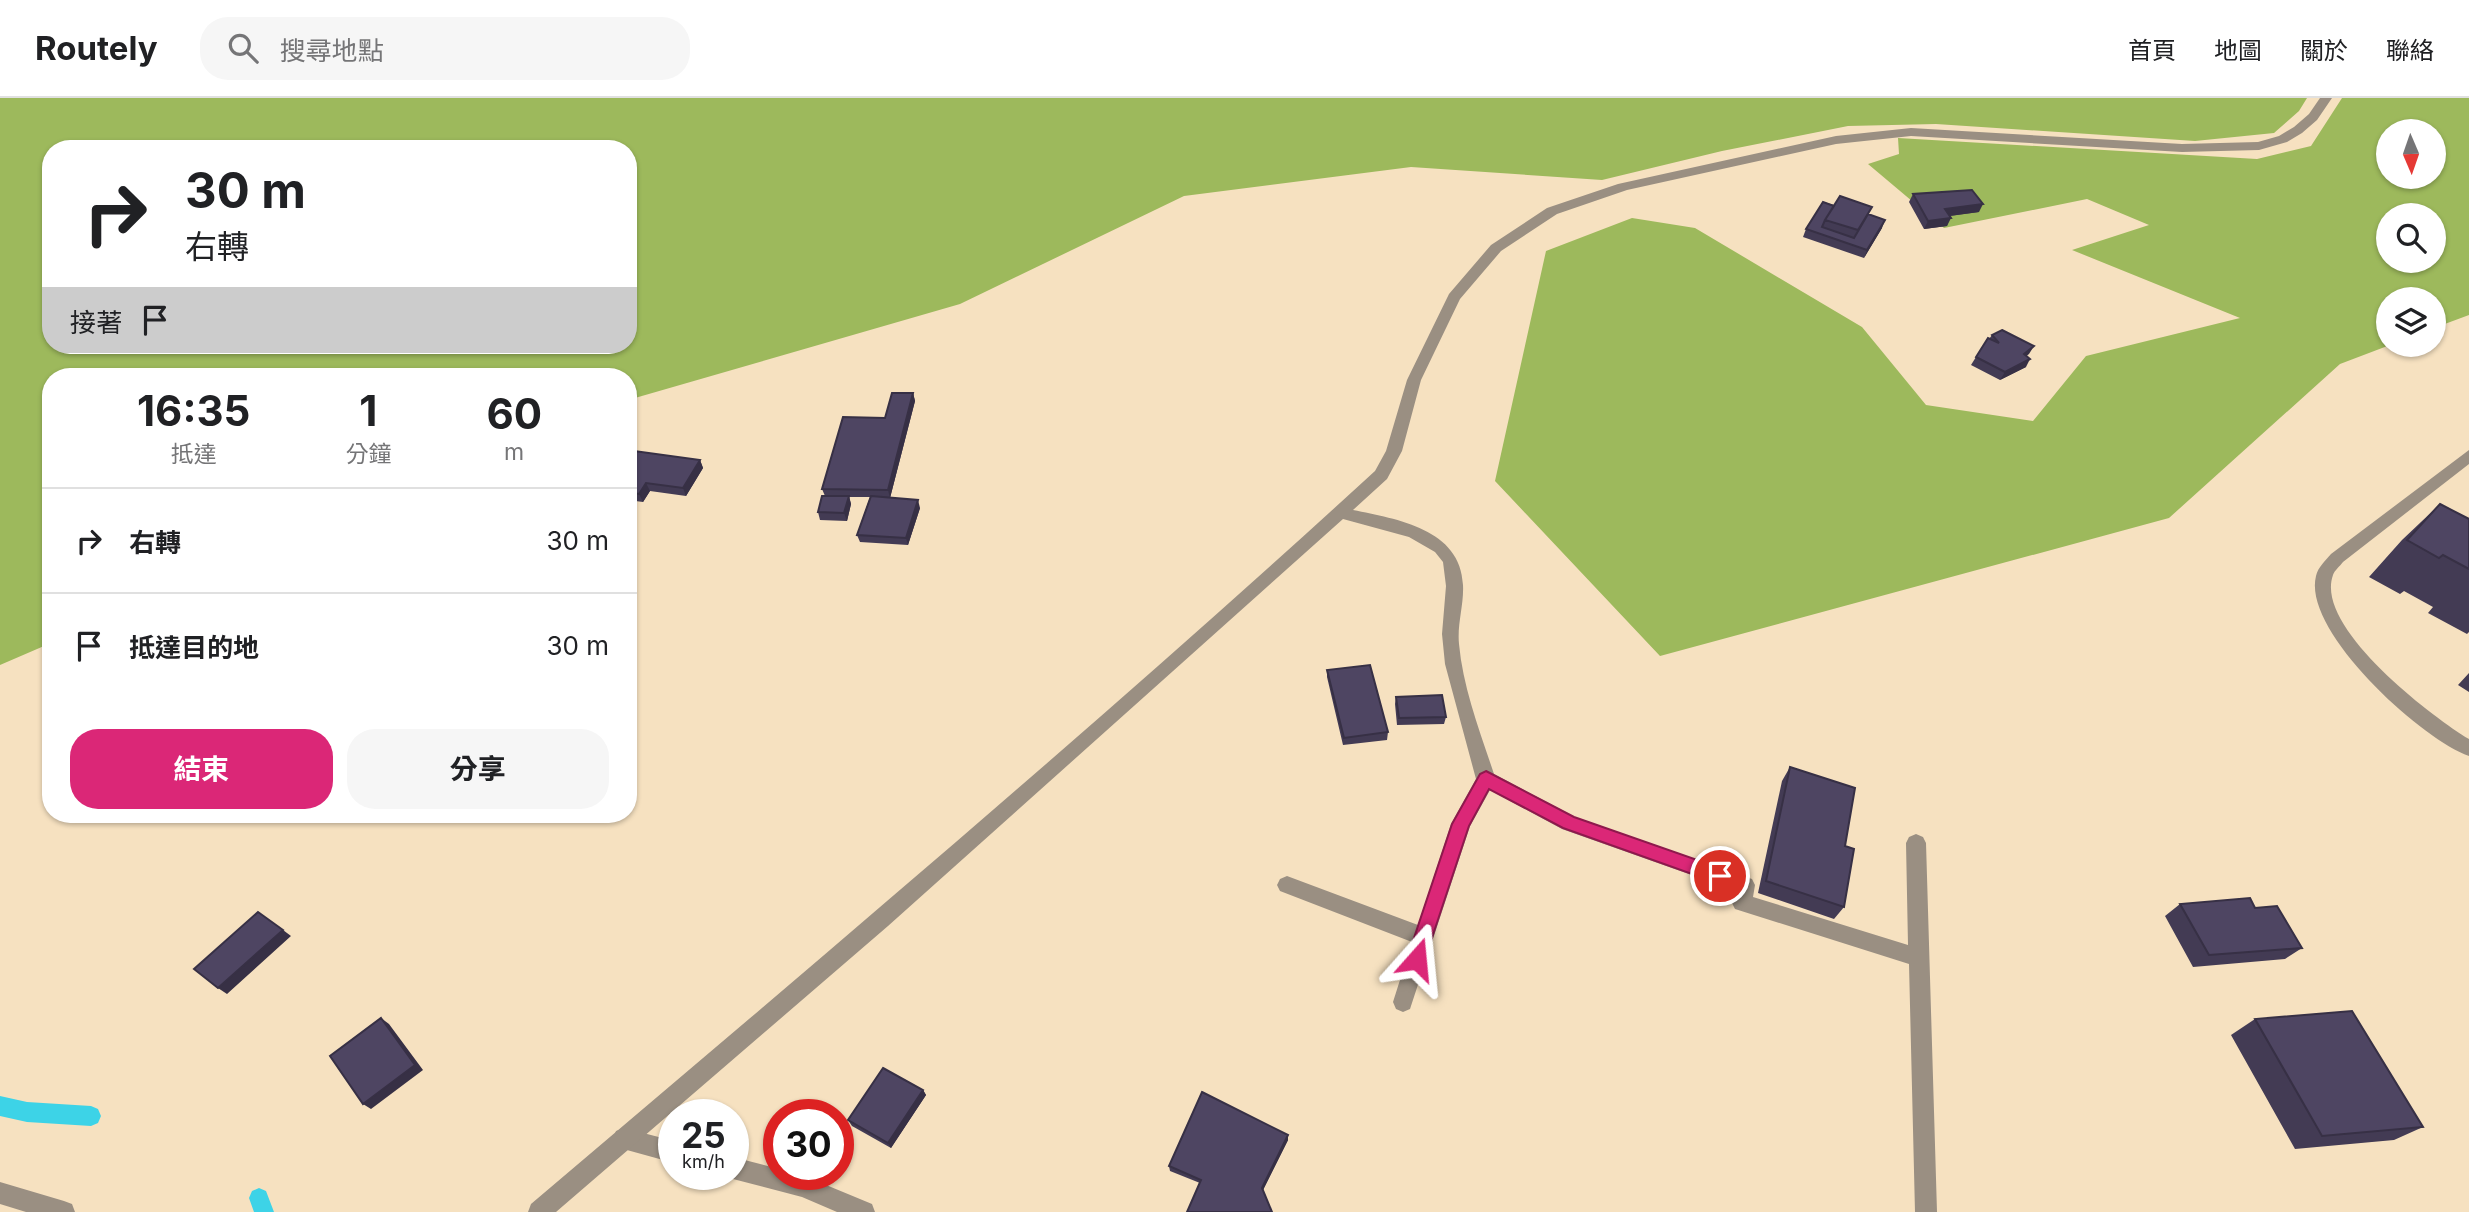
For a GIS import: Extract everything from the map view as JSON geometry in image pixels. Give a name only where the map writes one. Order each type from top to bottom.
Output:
[{"type":"street","points":[[539,1212],[881,919],[1381,475],[1394,452],[1415,380],[1454,297],[1496,248],[1552,211],[1623,187],[1823,142],[1866,136],[1945,133],[2182,148],[2259,146],[2298,131],[2314,117],[2326,98]]},
{"type":"street","points":[[2469,456],[2337,558],[2324,575],[2326,600],[2335,624],[2352,648],[2410,709],[2445,736],[2469,748]]},
{"type":"street","points":[[1341,513],[1406,529],[1441,548],[1448,556],[1454,570],[1455,584],[1449,626],[1451,648],[1471,733],[1486,779],[1569,823],[1745,885],[1742,903],[1919,958]]},
{"type":"street","points":[[1403,1002],[1461,824],[1486,779]]},
{"type":"street","points":[[1916,843],[1926,1212]]},
{"type":"street","points":[[1287,886],[1424,937]]},
{"type":"street","points":[[624,1139],[658,1148]]},
{"type":"street","points":[[749,1172],[802,1186],[864,1212]]},
{"type":"street","points":[[0,1193],[64,1212]]},
{"type":"green space","points":[[0,98],[2307,98],[2299,111],[2274,133],[2195,141],[1936,124],[1848,126],[1722,151],[1602,180],[1411,167],[1184,196],[960,304],[637,397],[637,368],[42,368],[42,647],[0,665]]},
{"type":"green space","points":[[2342,98],[2469,98],[2469,315],[2446,324],[2446,287],[2376,287],[2376,350],[2340,364],[2169,518],[1660,656],[1495,481],[1546,251],[1632,218],[1695,228],[1862,327],[1926,405],[2033,421],[2086,356],[2240,318],[2072,250],[2149,225],[2087,199],[1944,228],[1868,164],[1899,154],[1898,138],[2257,159],[2311,146]]},
{"type":"building","points":[[1972,190],[1983,204],[1945,209],[1951,218],[1928,221],[1913,194]]},
{"type":"building","points":[[1840,196],[1872,207],[1858,230],[1825,220]]},
{"type":"building","points":[[1823,202],[1834,206],[1822,227],[1854,238],[1868,214],[1885,220],[1867,250],[1806,229]]},
{"type":"building","points":[[2002,330],[2034,346],[2024,354],[2030,359],[2005,372],[1976,357],[1988,338],[1999,343],[1992,335]]},
{"type":"building","points":[[892,393],[913,393],[888,490],[822,489],[843,417],[885,418]]},
{"type":"building","points":[[637,451],[700,460],[683,488],[646,483],[639,494]]},
{"type":"building","points":[[822,496],[849,496],[844,513],[818,512]]},
{"type":"building","points":[[871,496],[918,500],[906,538],[857,535]]},
{"type":"building","points":[[2440,504],[2469,519],[2469,569],[2443,555],[2439,558],[2407,540]]},
{"type":"building","points":[[1370,665],[1388,732],[1344,738],[1327,670]]},
{"type":"building","points":[[1442,695],[1446,717],[1399,718],[1396,697]]},
{"type":"building","points":[[1790,767],[1855,788],[1845,846],[1854,849],[1844,907],[1766,881]]},
{"type":"building","points":[[2250,898],[2255,908],[2277,906],[2302,948],[2209,955],[2180,904]]},
{"type":"building","points":[[258,912],[283,930],[218,988],[194,969]]},
{"type":"building","points":[[2352,1011],[2423,1127],[2322,1136],[2255,1019]]},
{"type":"building","points":[[381,1018],[415,1065],[363,1104],[330,1056]]},
{"type":"building","points":[[883,1068],[923,1090],[888,1143],[854,1123],[854,1111]]},
{"type":"building","points":[[1202,1092],[1288,1135],[1262,1188],[1272,1212],[1187,1212],[1201,1180],[1169,1166]]},
{"type":"waterway","points":[[0,1106],[27,1112],[91,1116]]},
{"type":"waterway","points":[[259,1198],[264,1212]]},
{"type":"route","points":[[1417,959],[1461,824],[1486,779],[1569,823],[1720,876]]}]
